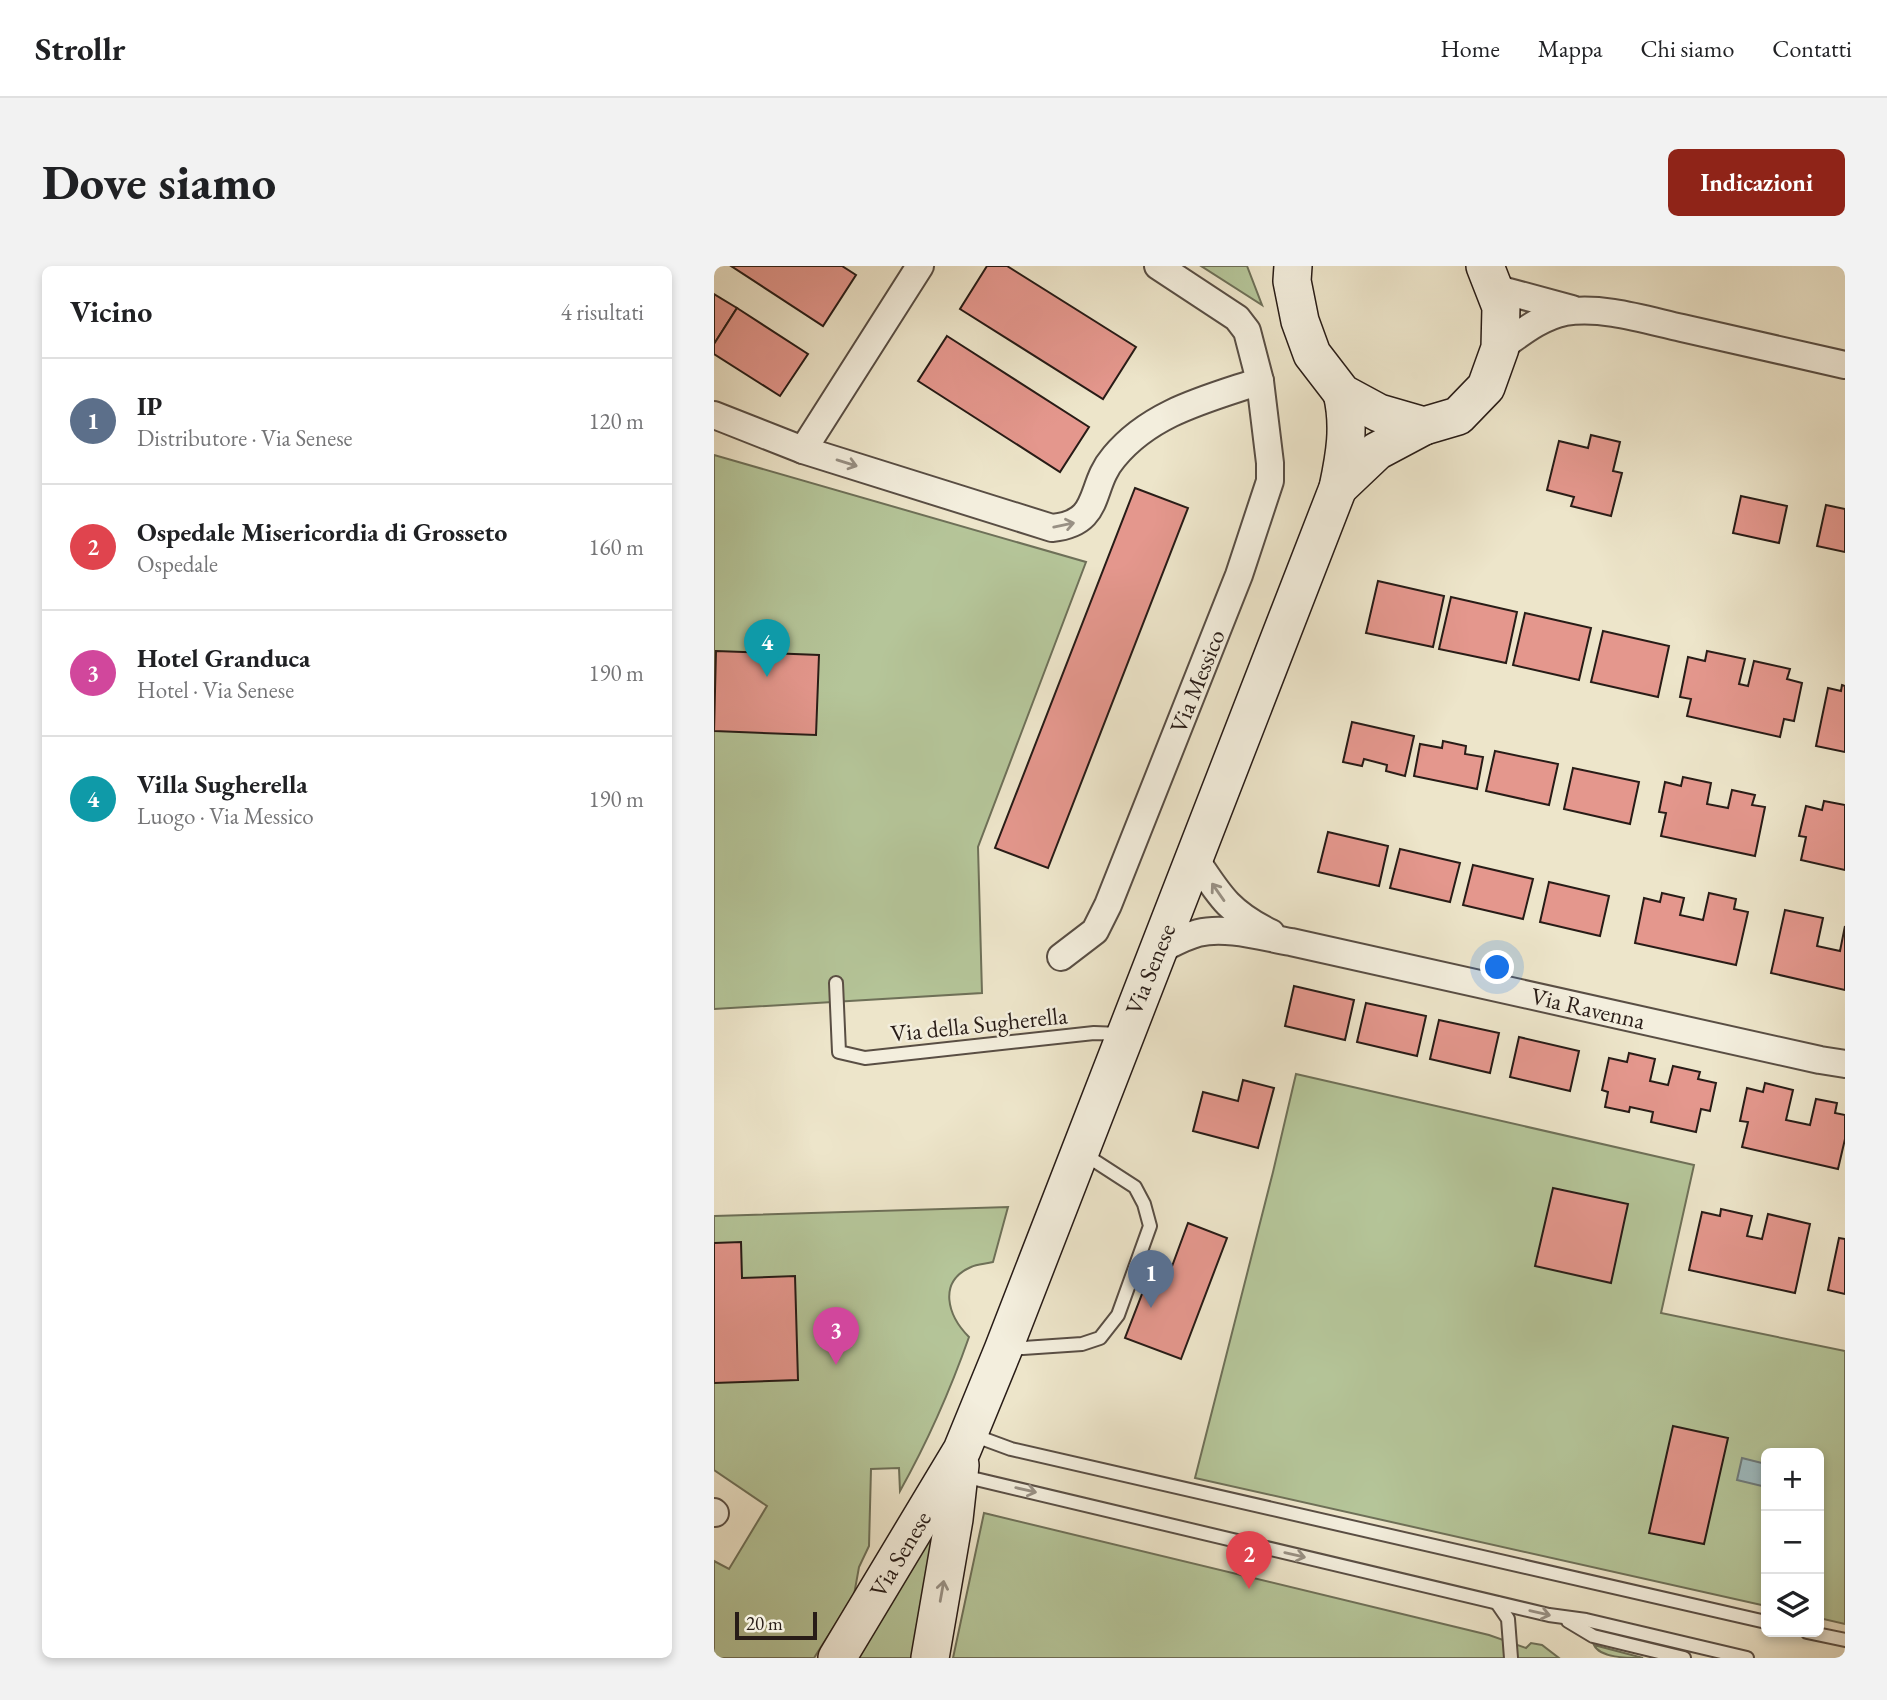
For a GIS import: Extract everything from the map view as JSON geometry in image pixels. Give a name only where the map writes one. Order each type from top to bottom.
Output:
[{"type":"main road","points":[[1293,266],[1292,281],[1300,321],[1312,354],[1342,393],[1379,413],[1424,426]]},
{"type":"main road","name":"Via Senese","points":[[1338,488],[1377,451],[1424,426],[1458,416],[1486,387],[1500,348],[1501,307],[1489,277]]},
{"type":"main road","name":"Via Senese","points":[[837,1658],[963,1453],[1338,488],[1346,441],[1346,411],[1342,393]]},
{"type":"main road","name":"Via Senese","points":[[930,1658],[963,1453]]},
{"type":"street","points":[[803,450],[920,266]]},
{"type":"street","name":"Via Messico","points":[[1061,957],[1095,931],[1108,905],[1239,575],[1270,481],[1260,381],[1250,339],[1237,318],[1158,266]]},
{"type":"street","points":[[1489,277],[1584,311]]},
{"type":"street","points":[[1500,348],[1543,320],[1566,312],[1584,311],[1653,321],[1845,365]]},
{"type":"street","points":[[714,415],[803,450],[1052,528],[1071,526],[1081,519],[1093,501],[1112,458],[1145,428],[1174,411],[1260,381]]},
{"type":"street","name":"Via Ravenna","points":[[1194,857],[1232,910],[1251,923],[1291,942]]},
{"type":"street","name":"Via Ravenna","points":[[1157,951],[1188,936],[1208,931],[1291,942],[1820,1060],[1845,1063]]},
{"type":"lane","name":"Via della Sugherella","points":[[836,982],[839,1052],[865,1058],[1094,1033],[1124,1034]]},
{"type":"lane","points":[[1003,1350],[1082,1344],[1100,1338],[1118,1315],[1150,1226],[1144,1204],[1135,1187],[1080,1151]]},
{"type":"lane","points":[[963,1453],[1011,1449],[1761,1621]]},
{"type":"lane","points":[[963,1453],[1497,1603],[1565,1619],[1586,1620],[1747,1658]]},
{"type":"lane","points":[[1497,1603],[1508,1619],[1511,1658]]},
{"type":"lane","points":[[1565,1619],[1593,1636],[1684,1658]]},
{"type":"lane","points":[[1824,1636],[1845,1640]]},
{"type":"green space","points":[[1201,266],[1247,266],[1262,305]]},
{"type":"green space","points":[[714,455],[1086,562],[978,847],[982,993],[714,1009]]},
{"type":"green space","points":[[1296,1074],[1694,1165],[1661,1313],[1845,1351],[1845,1624],[1824,1619],[1824,1448],[1761,1448],[1761,1605],[1195,1478]]},
{"type":"green space","points":[[1008,1207],[993,1262],[973,1266],[960,1273],[953,1281],[949,1300],[951,1310],[969,1337],[938,1416],[900,1491],[899,1468],[871,1469],[869,1546],[859,1567],[854,1595],[814,1658],[714,1658],[714,1561],[729,1569],[767,1506],[714,1470],[714,1216]]},
{"type":"green space","points":[[984,1513],[1489,1635],[1526,1648],[1531,1643],[1542,1645],[1559,1658],[953,1658]]},
{"type":"green space","points":[[933,1534],[918,1658],[853,1658],[930,1536]]},
{"type":"green space","points":[[1594,1645],[1643,1658],[1608,1655]]},
{"type":"water","points":[[1742,1458],[1761,1463],[1761,1486],[1737,1480]]},
{"type":"building","points":[[731,266],[842,266],[856,275],[823,326]]},
{"type":"building","points":[[987,266],[1007,266],[1136,347],[1103,399],[960,309]]},
{"type":"building","points":[[714,294],[737,308],[714,344]]},
{"type":"building","points":[[737,308],[808,354],[780,396],[714,354],[714,344]]},
{"type":"building","points":[[947,336],[1089,427],[1060,472],[918,381]]},
{"type":"building","points":[[1591,435],[1620,442],[1613,471],[1622,473],[1611,516],[1571,506],[1574,497],[1547,490],[1559,441],[1588,448]]},
{"type":"building","points":[[1135,488],[1188,508],[1048,868],[995,848]]},
{"type":"building","points":[[1741,496],[1787,506],[1779,543],[1733,533]]},
{"type":"building","points":[[1826,505],[1845,509],[1845,552],[1817,546]]},
{"type":"building","points":[[1378,581],[1444,596],[1433,647],[1366,633]]},
{"type":"building","points":[[1451,597],[1517,612],[1506,663],[1439,649]]},
{"type":"building","points":[[1525,613],[1591,628],[1579,680],[1513,665]]},
{"type":"building","points":[[1603,631],[1669,646],[1658,697],[1591,682]]},
{"type":"building","points":[[716,651],[819,655],[816,735],[714,731]]},
{"type":"building","points":[[1707,651],[1745,659],[1739,684],[1748,686],[1754,661],[1790,669],[1787,679],[1802,683],[1794,721],[1784,719],[1780,737],[1687,716],[1691,699],[1680,697],[1688,657],[1705,661]]},
{"type":"building","points":[[1842,685],[1845,686],[1845,752],[1816,746],[1828,688],[1841,691]]},
{"type":"building","points":[[1352,722],[1414,736],[1405,776],[1386,771],[1387,765],[1364,759],[1362,766],[1343,762]]},
{"type":"building","points":[[1443,741],[1466,746],[1465,754],[1483,757],[1477,789],[1414,776],[1420,744],[1442,748]]},
{"type":"building","points":[[1495,751],[1558,764],[1549,805],[1486,791]]},
{"type":"building","points":[[1573,768],[1639,782],[1630,824],[1564,809]]},
{"type":"building","points":[[1683,777],[1711,783],[1707,804],[1728,808],[1732,790],[1755,795],[1752,805],[1765,807],[1755,856],[1661,836],[1666,813],[1659,812],[1665,782],[1681,786]]},
{"type":"building","points":[[1824,801],[1845,805],[1845,870],[1801,860],[1806,837],[1799,836],[1806,806],[1822,810]]},
{"type":"building","points":[[1328,832],[1388,846],[1379,886],[1318,872]]},
{"type":"building","points":[[1400,849],[1460,863],[1450,902],[1390,888]]},
{"type":"building","points":[[1473,865],[1533,879],[1523,919],[1463,905]]},
{"type":"building","points":[[1549,882],[1609,896],[1600,936],[1540,922]]},
{"type":"building","points":[[1662,893],[1684,898],[1680,915],[1703,920],[1709,893],[1736,899],[1734,909],[1748,912],[1736,965],[1635,943],[1644,898],[1660,902]]},
{"type":"building","points":[[1785,910],[1823,918],[1817,946],[1840,951],[1845,926],[1845,990],[1771,973]]},
{"type":"building","points":[[1294,986],[1354,1000],[1345,1040],[1285,1026]]},
{"type":"building","points":[[1366,1003],[1426,1016],[1417,1056],[1357,1042]]},
{"type":"building","points":[[1439,1020],[1499,1033],[1490,1073],[1430,1059]]},
{"type":"building","points":[[1519,1037],[1579,1051],[1570,1091],[1510,1077]]},
{"type":"building","points":[[1629,1053],[1655,1059],[1650,1081],[1668,1085],[1673,1066],[1700,1072],[1698,1079],[1716,1083],[1710,1111],[1701,1109],[1696,1132],[1651,1122],[1653,1112],[1630,1107],[1629,1112],[1605,1107],[1608,1092],[1602,1090],[1609,1058],[1627,1062]]},
{"type":"building","points":[[1243,1080],[1274,1088],[1258,1148],[1193,1131],[1203,1092],[1238,1101]]},
{"type":"building","points":[[1765,1083],[1793,1090],[1786,1120],[1810,1125],[1816,1099],[1837,1103],[1835,1113],[1845,1115],[1845,1139],[1838,1169],[1742,1147],[1748,1122],[1740,1121],[1747,1088],[1763,1092]]},
{"type":"building","points":[[1553,1188],[1628,1204],[1611,1283],[1535,1266]]},
{"type":"building","points":[[1721,1209],[1752,1216],[1747,1236],[1762,1239],[1768,1214],[1810,1224],[1795,1293],[1689,1270],[1702,1212],[1720,1216]]},
{"type":"building","points":[[1188,1223],[1227,1238],[1181,1359],[1125,1338],[1154,1263],[1171,1269]]},
{"type":"building","points":[[1839,1238],[1845,1239],[1845,1294],[1828,1290]]},
{"type":"building","points":[[741,1242],[742,1278],[795,1276],[798,1380],[714,1383],[714,1243]]},
{"type":"building","points":[[1673,1426],[1728,1438],[1704,1544],[1649,1533]]},
{"type":"place","name":"Villa Sugherella","points":[[767,677]]},
{"type":"place","name":"IP","points":[[1151,1308]]},
{"type":"place","name":"Hotel Granduca","points":[[836,1365]]},
{"type":"place","name":"Ospedale Misericordia di Grosseto","points":[[1249,1589]]}]
